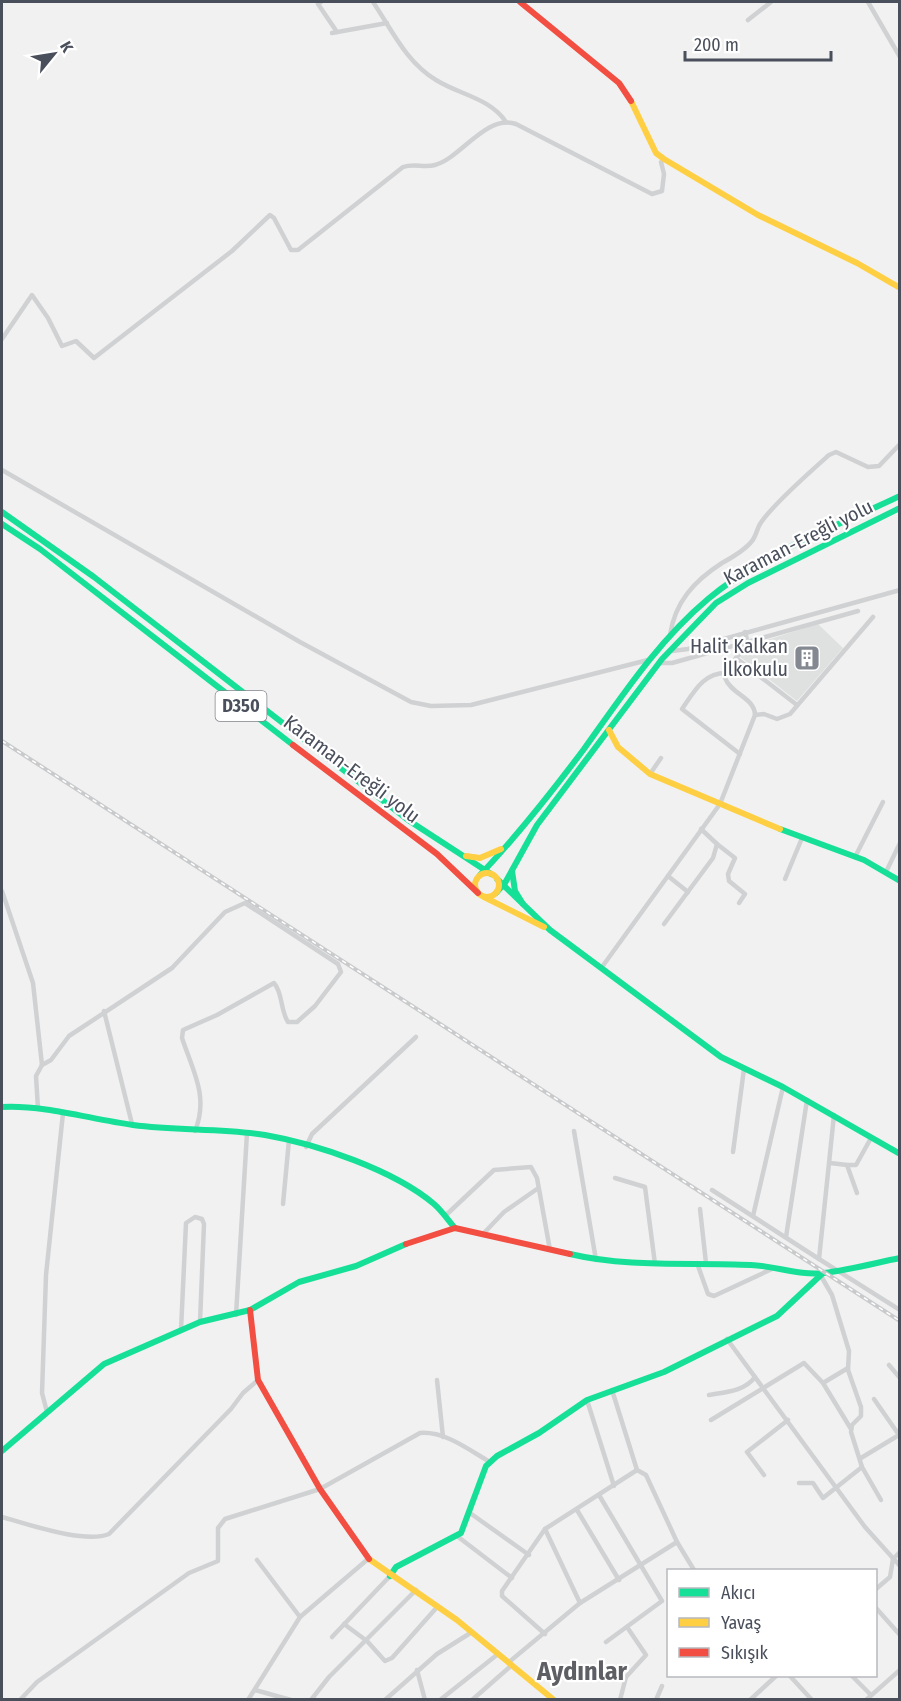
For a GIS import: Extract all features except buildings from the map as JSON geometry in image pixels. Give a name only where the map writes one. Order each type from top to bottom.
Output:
[{"type":"main road","points":[[520,2],[619,83],[638,113],[656,153],[758,215],[857,263],[900,288]]},
{"type":"main road","name":"Karaman-Ereğli yolu","points":[[516,837],[649,660],[692,613],[726,584],[746,572],[900,496]]},
{"type":"main road","name":"Karaman-Ereğli yolu","points":[[496,893],[503,886],[537,825],[659,663],[716,603],[748,583],[900,508]]},
{"type":"main road","name":"Karaman-Ereğli yolu","points":[[2,512],[95,576],[243,696],[452,852],[503,886],[550,930]]},
{"type":"main road","name":"Karaman-Ereğli yolu","points":[[2,524],[57,562],[246,710],[438,854],[481,895],[550,930]]},
{"type":"main road","points":[[609,729],[618,747],[650,774],[802,838],[855,857],[900,881]]},
{"type":"main road","points":[[488,875],[499,886],[496,893],[481,895],[475,884],[488,875],[516,837]]},
{"type":"main road","name":"D350","points":[[452,852],[480,858],[490,855],[516,837]]},
{"type":"main road","points":[[516,861],[512,873],[513,883],[523,904]]},
{"type":"main road","points":[[550,930],[721,1057],[807,1100],[900,1154]]},
{"type":"main road","points":[[2,1107],[38,1108],[132,1125],[247,1133],[289,1140],[337,1155],[409,1188],[433,1202],[455,1228]]},
{"type":"main road","points":[[2,1451],[99,1367],[181,1329],[250,1310],[299,1282],[356,1266],[426,1236],[455,1228],[596,1260],[655,1264],[706,1263],[822,1274],[837,1269],[900,1258]]},
{"type":"main road","points":[[390,1576],[396,1567],[457,1536],[467,1524],[486,1466],[490,1462],[540,1433],[587,1400],[664,1372],[777,1316],[822,1274]]},
{"type":"main road","points":[[250,1310],[258,1380],[320,1489],[368,1559],[390,1576],[416,1590],[438,1606],[554,1700]]},
{"type":"street","points":[[321,2],[318,4],[334,32],[387,23]]},
{"type":"street","points":[[373,2],[411,62],[437,81],[497,109],[506,122]]},
{"type":"street","points":[[748,20],[771,2]]},
{"type":"street","points":[[868,2],[900,57]]},
{"type":"street","points":[[2,339],[32,295],[48,318],[62,346],[76,341],[94,358],[232,251],[270,215],[274,218],[291,250],[298,250],[403,167],[412,164],[435,166],[489,129],[506,122],[516,124],[652,194],[662,191],[664,174],[661,162],[664,159]]},
{"type":"street","points":[[669,637],[679,603],[692,587],[706,573],[740,552],[753,540],[760,524],[769,513],[829,455],[836,452],[868,467],[879,466],[900,444]]},
{"type":"street","points":[[2,470],[300,642],[411,702],[431,706],[471,705],[636,661],[649,660]]},
{"type":"street","points":[[669,651],[688,649],[900,590]]},
{"type":"street","points":[[659,663],[672,663],[858,611]]},
{"type":"street","points":[[755,716],[764,714],[783,719],[873,617]]},
{"type":"street","points":[[745,632],[748,643]]},
{"type":"street","points":[[602,967],[720,804],[755,716],[753,705],[728,684],[726,673],[748,643]]},
{"type":"street","points":[[736,657],[797,705]]},
{"type":"street","points":[[726,673],[714,673],[701,682],[682,709],[740,754]]},
{"type":"street","points":[[650,774],[661,758]]},
{"type":"street","points":[[855,857],[883,802]]},
{"type":"street","points":[[701,830],[735,858],[735,865],[728,874],[729,881],[745,894],[739,903]]},
{"type":"street","points":[[785,879],[802,838]]},
{"type":"street","points":[[886,872],[900,843]]},
{"type":"street","points":[[664,924],[712,858],[717,844]]},
{"type":"street","points":[[668,876],[688,892]]},
{"type":"street","points":[[2,891],[33,982],[42,1065]]},
{"type":"street","points":[[38,1108],[36,1076],[42,1065],[51,1060],[69,1036],[172,968],[225,912],[245,903],[338,964],[341,972],[315,1006],[297,1022],[288,1022],[282,1013],[279,989],[274,983],[217,1015],[183,1029],[182,1038],[200,1088],[202,1114],[195,1131]]},
{"type":"street","points":[[105,1011],[132,1125]]},
{"type":"street","points":[[306,1147],[312,1134],[416,1038]]},
{"type":"street","points":[[733,1152],[744,1069]]},
{"type":"street","points":[[753,1216],[783,1087]]},
{"type":"street","points":[[786,1237],[807,1100]]},
{"type":"street","points":[[47,1412],[42,1394],[46,1275],[63,1113]]},
{"type":"street","points":[[819,1259],[834,1115]]},
{"type":"street","points":[[574,1131],[596,1260]]},
{"type":"street","points":[[236,1315],[247,1133]]},
{"type":"street","points":[[830,1163],[856,1165],[872,1138]]},
{"type":"street","points":[[283,1204],[289,1140]]},
{"type":"street","points":[[848,1165],[857,1193]]},
{"type":"street","points":[[445,1216],[494,1170],[531,1167],[537,1178],[537,1189],[550,1250]]},
{"type":"street","points":[[615,1178],[645,1187],[655,1264]]},
{"type":"street","points":[[483,1234],[504,1212],[537,1189]]},
{"type":"street","points":[[712,1190],[900,1310]]},
{"type":"street","points":[[700,1209],[706,1263]]},
{"type":"street","points":[[181,1329],[186,1222],[195,1217],[202,1219],[204,1224],[200,1322]]},
{"type":"street","points":[[698,1263],[704,1287],[708,1294],[714,1296],[774,1268]]},
{"type":"street","points":[[822,1274],[832,1295],[849,1351],[848,1368],[861,1407],[861,1416],[851,1430]]},
{"type":"street","points":[[727,1339],[836,1488],[900,1566]]},
{"type":"street","points":[[711,1420],[804,1363],[823,1383],[851,1430],[862,1467],[881,1500]]},
{"type":"street","points":[[890,1365],[900,1378]]},
{"type":"street","points":[[823,1383],[848,1368]]},
{"type":"street","points":[[709,1395],[739,1389],[750,1384],[755,1377]]},
{"type":"street","points":[[2,1517],[81,1534],[101,1537],[110,1534],[231,1409],[243,1392],[258,1380]]},
{"type":"street","points":[[437,1380],[443,1437]]},
{"type":"street","points":[[612,1389],[637,1470],[646,1475],[677,1542],[693,1569]]},
{"type":"street","points":[[861,1458],[900,1435],[874,1399]]},
{"type":"street","points":[[587,1400],[614,1486]]},
{"type":"street","points":[[764,1475],[747,1452],[788,1420]]},
{"type":"street","points":[[20,1700],[37,1683],[189,1573],[218,1561],[218,1527],[225,1519],[320,1489],[420,1433],[431,1432],[490,1462]]},
{"type":"street","points":[[799,1483],[813,1483],[823,1498],[862,1467]]},
{"type":"street","points":[[545,1634],[502,1596],[502,1591],[529,1555],[544,1529],[637,1470]]},
{"type":"street","points":[[599,1495],[662,1601],[606,1642]]},
{"type":"street","points":[[577,1510],[619,1580]]},
{"type":"street","points":[[470,1513],[529,1555]]},
{"type":"street","points":[[544,1529],[580,1603]]},
{"type":"street","points":[[457,1536],[512,1578]]},
{"type":"street","points":[[472,1700],[580,1603],[677,1542]]},
{"type":"street","points":[[877,1588],[890,1577],[893,1559],[900,1552]]},
{"type":"street","points":[[248,1700],[300,1617],[368,1559]]},
{"type":"street","points":[[257,1560],[300,1617]]},
{"type":"street","points":[[332,1637],[390,1576]]},
{"type":"street","points":[[311,1700],[329,1677],[416,1590]]},
{"type":"street","points":[[344,1624],[367,1641],[385,1661],[392,1658],[438,1606]]},
{"type":"street","points":[[877,1609],[900,1635]]},
{"type":"street","points":[[620,1700],[626,1677],[646,1655],[627,1628]]},
{"type":"street","points":[[385,1700],[417,1670],[472,1632]]},
{"type":"street","points":[[440,1700],[498,1654]]},
{"type":"street","points":[[417,1670],[425,1700]]},
{"type":"street","points":[[866,1700],[900,1670]]},
{"type":"street","points":[[750,1700],[775,1677]]},
{"type":"street","points":[[791,1677],[812,1700]]},
{"type":"street","points":[[853,1677],[872,1695]]},
{"type":"street","points":[[656,1700],[662,1686]]},
{"type":"street","points":[[255,1690],[291,1700]]},
{"type":"shaded area","points":[[818,624],[843,648],[797,701],[739,656],[748,646]]},
{"type":"railway","points":[[2,741],[900,1321]]},
{"type":"traffic: fast","points":[[480,875],[547,798],[627,689],[690,615],[752,567],[900,496]]},
{"type":"traffic: fast","points":[[496,893],[505,883],[537,825],[662,659],[716,603],[748,583],[900,508]]},
{"type":"traffic: fast","points":[[2,512],[94,577],[408,820],[491,874]]},
{"type":"traffic: fast","points":[[2,524],[40,549],[293,745]]},
{"type":"traffic: fast","points":[[780,829],[864,860],[900,881]]},
{"type":"traffic: fast","points":[[512,871],[515,891],[523,904]]},
{"type":"traffic: fast","points":[[497,879],[550,930],[721,1057],[783,1087],[900,1154]]},
{"type":"traffic: fast","points":[[2,1107],[52,1110],[150,1127],[232,1131],[286,1139],[354,1160],[398,1180],[434,1204],[455,1228]]},
{"type":"traffic: fast","points":[[2,1451],[104,1364],[200,1322],[250,1310],[299,1282],[356,1266],[406,1244]]},
{"type":"traffic: fast","points":[[570,1254],[615,1261],[660,1264],[751,1265],[815,1274],[900,1258]]},
{"type":"traffic: fast","points":[[390,1576],[396,1567],[461,1533],[486,1466],[497,1456],[539,1433],[587,1400],[664,1372],[777,1316],[823,1273]]},
{"type":"traffic: slow","points":[[631,101],[656,153],[664,159],[758,215],[857,263],[900,288]]},
{"type":"traffic: slow","points":[[609,730],[618,747],[650,774],[780,829]]},
{"type":"traffic: slow","points":[[466,856],[480,858],[501,849]]},
{"type":"traffic: slow","points":[[487,873],[496,876],[499,885],[496,894],[487,897],[478,894],[475,885],[478,876],[487,873]]},
{"type":"traffic: slow","points":[[484,897],[544,927]]},
{"type":"traffic: slow","points":[[369,1559],[457,1620],[554,1700]]},
{"type":"traffic: jam","points":[[520,2],[619,83],[631,101]]},
{"type":"traffic: jam","points":[[293,745],[437,854],[478,893]]},
{"type":"traffic: jam","points":[[406,1244],[455,1228],[570,1254]]},
{"type":"traffic: jam","points":[[250,1310],[258,1380],[320,1489],[369,1559]]},
{"type":"place","name":"Halit Kalkan İlkokulu","points":[[807,658]]},
{"type":"district","name":"Aydınlar","points":[[582,1671]]}]
